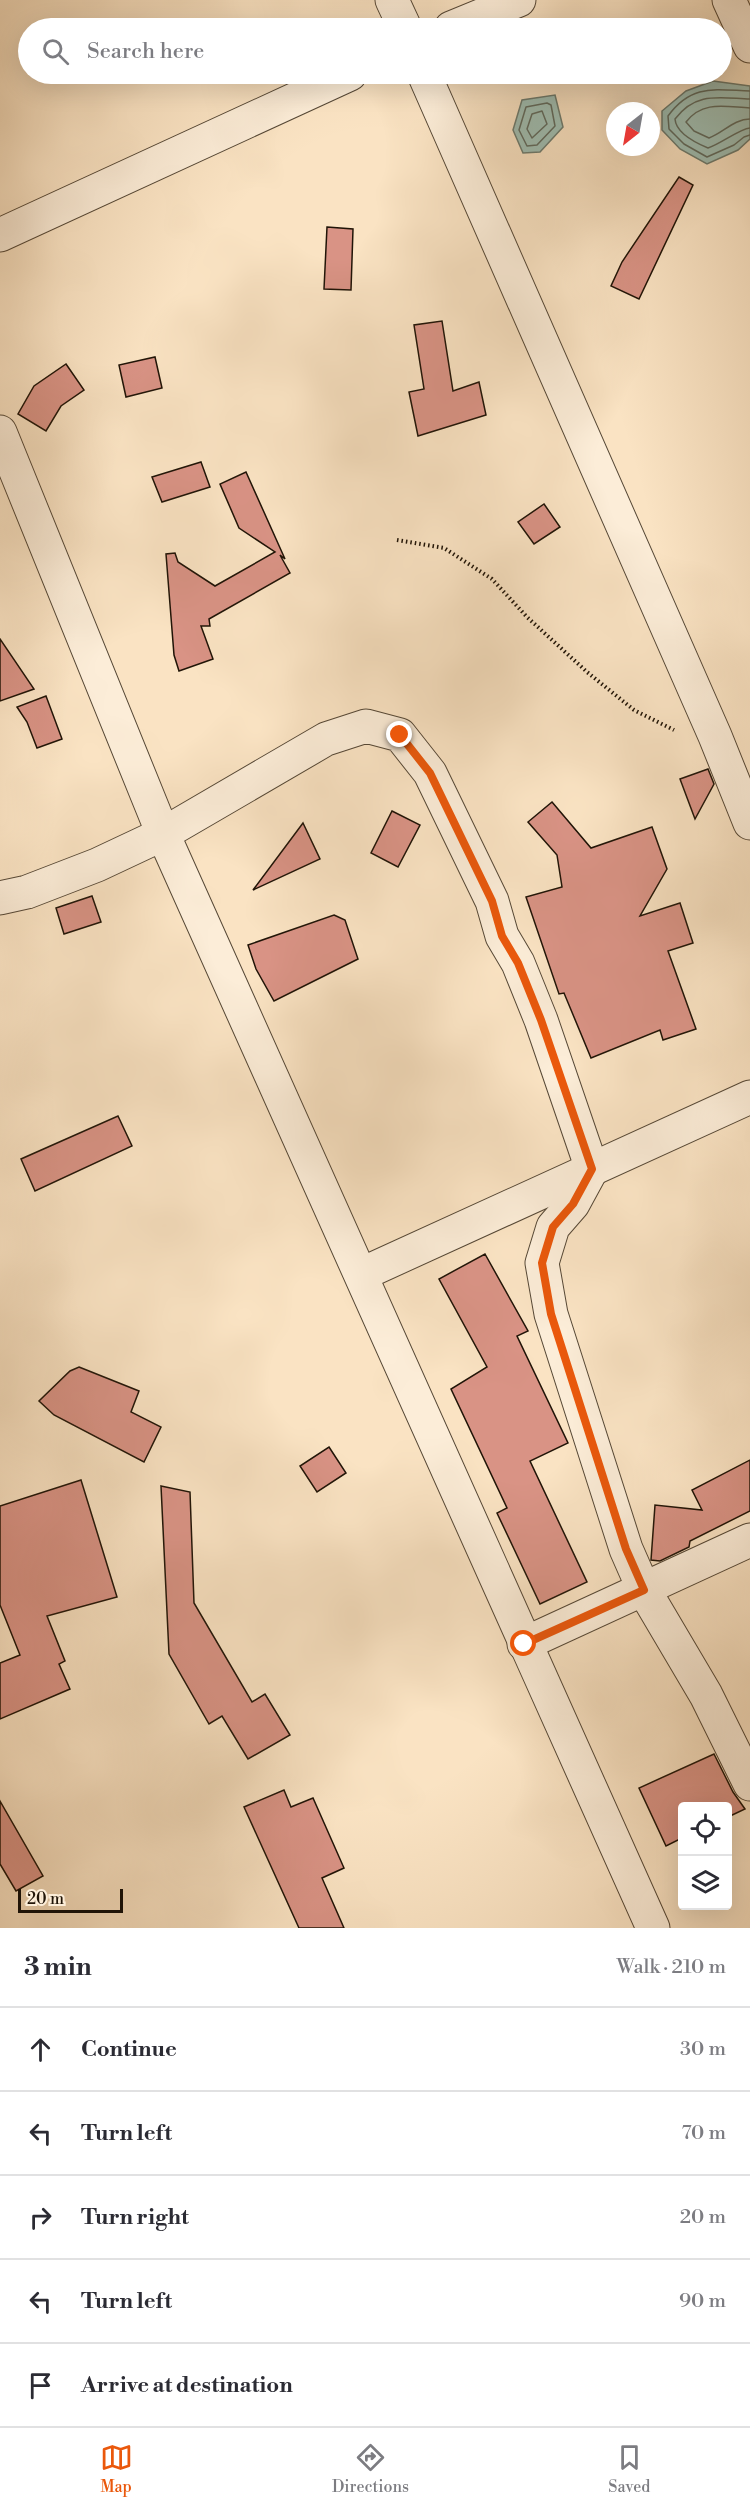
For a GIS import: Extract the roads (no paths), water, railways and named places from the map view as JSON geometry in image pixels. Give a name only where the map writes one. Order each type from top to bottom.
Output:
[{"type":"street","points":[[392,0],[400,18]]},
{"type":"street","points":[[475,18],[519,0]]},
{"type":"street","points":[[729,0],[750,46]]},
{"type":"street","points":[[0,235],[328,84]]},
{"type":"street","points":[[428,84],[715,736],[750,823]]},
{"type":"street","points":[[0,432],[163,834],[653,1928]]},
{"type":"street","points":[[0,898],[27,892],[97,865],[163,834],[326,739],[366,726],[400,735],[430,773],[492,901],[502,936],[518,963],[541,1020],[592,1169],[573,1204],[553,1227],[542,1263],[554,1325],[626,1549],[644,1590],[706,1695],[750,1784]]},
{"type":"street","points":[[362,1274],[750,1097]]},
{"type":"street","points":[[524,1644],[750,1540]]},
{"type":"water","points":[[705,84],[750,86],[750,139],[738,150],[707,164],[680,149],[662,130],[662,111],[686,91]]},
{"type":"water","points":[[555,95],[563,127],[540,152],[523,153],[513,130],[522,100]]}]
